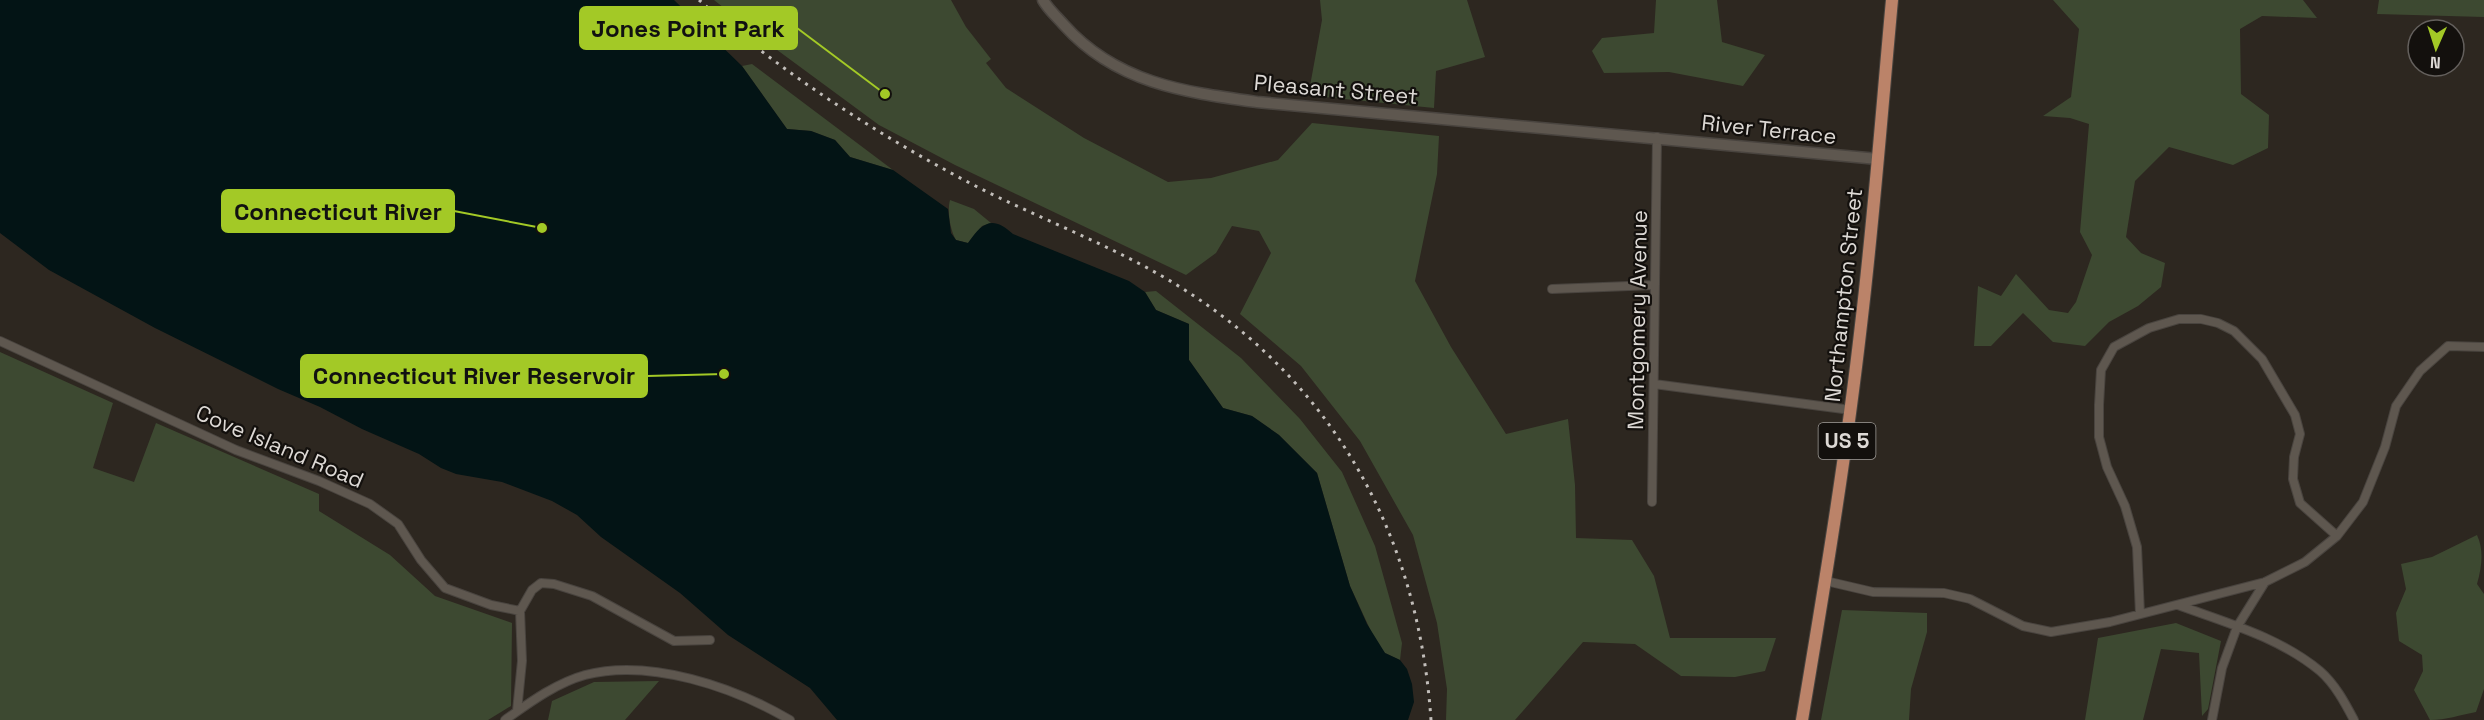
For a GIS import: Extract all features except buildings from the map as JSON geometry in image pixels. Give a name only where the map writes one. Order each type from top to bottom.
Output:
[{"type":"main road","name":"US 5","points":[[1878,159],[1892,0]]},
{"type":"main road","name":"Northampton Street","points":[[1802,720],[1826,581],[1851,410],[1878,159]]},
{"type":"street","name":"Pleasant Street","points":[[1043,0],[1078,41],[1126,73],[1162,86],[1204,95],[1257,102],[1657,137]]},
{"type":"street","name":"River Terrace","points":[[1657,137],[1878,159]]},
{"type":"street","name":"Montgomery Avenue","points":[[1652,502],[1657,137]]},
{"type":"street","points":[[1552,289],[1655,285]]},
{"type":"street","points":[[2140,614],[2137,547],[2125,506],[2107,467],[2099,437],[2099,405],[2101,370],[2114,347],[2149,328],[2179,319],[2201,319],[2218,323],[2234,331],[2262,359],[2295,415],[2300,434],[2294,457],[2293,479],[2300,503],[2337,536]]},
{"type":"street","name":"Cove Island Road","points":[[0,341],[236,450],[319,481],[370,504],[398,524],[421,560],[445,588],[492,605],[520,611]]},
{"type":"street","points":[[1826,581],[1873,592],[1953,595],[1970,599],[2023,626],[2051,632],[2099,624],[2265,582],[2305,562],[2337,536],[2363,502],[2385,447],[2396,406],[2420,371],[2448,346],[2484,347]]},
{"type":"street","points":[[1654,384],[1851,410]]},
{"type":"street","points":[[2212,720],[2222,668],[2237,627],[2265,582]]},
{"type":"street","points":[[518,711],[522,652],[520,611],[532,590],[541,583],[554,584],[592,596],[674,641],[710,640]]},
{"type":"street","points":[[2178,605],[2281,643],[2321,672],[2342,698],[2354,720]]},
{"type":"street","points":[[505,720],[540,696],[584,675],[626,670],[667,673],[718,687],[762,703],[790,720]]},
{"type":"green space","points":[[714,0],[951,0],[966,27],[991,59],[986,63],[1006,88],[1084,138],[1168,182],[1211,178],[1278,160],[1312,123],[1439,136],[1437,174],[1415,281],[1451,347],[1506,434],[1568,419],[1575,485],[1576,538],[1632,540],[1654,576],[1670,638],[1776,638],[1765,671],[1735,677],[1681,676],[1635,644],[1583,642],[1515,720],[1446,720],[1447,689],[1437,623],[1413,535],[1360,441],[1301,366],[1240,314],[1271,253],[1259,231],[1232,226],[1216,253],[1186,275],[955,165],[879,125],[769,44]]},
{"type":"green space","points":[[1320,0],[1467,0],[1485,57],[1436,71],[1434,108],[1315,96],[1310,86],[1322,20]]},
{"type":"green space","points":[[1656,0],[1717,0],[1722,42],[1765,55],[1743,86],[1669,72],[1604,73],[1592,51],[1602,38],[1654,33]]},
{"type":"green space","points":[[2053,0],[2303,0],[2317,18],[2262,16],[2240,29],[2241,94],[2269,115],[2268,148],[2233,165],[2169,147],[2135,181],[2126,237],[2141,253],[2165,263],[2161,287],[2138,306],[2109,322],[2085,346],[2053,342],[2023,313],[1991,346],[1974,346],[1978,286],[2001,296],[2016,274],[2049,310],[2068,313],[2076,302],[2092,255],[2080,232],[2089,124],[2070,118],[2043,116],[2071,97],[2079,29]]},
{"type":"green space","points":[[2379,0],[2484,0],[2484,17],[2377,14]]},
{"type":"green space","points":[[752,64],[893,170],[850,157],[835,140],[811,131],[787,129],[742,66]]},
{"type":"green space","points":[[950,200],[974,209],[991,223],[982,226],[968,243],[956,240],[950,220]]},
{"type":"green space","points":[[1156,291],[1241,358],[1300,419],[1342,472],[1375,546],[1402,643],[1400,660],[1385,653],[1376,642],[1350,586],[1317,473],[1279,435],[1252,416],[1223,408],[1189,360],[1189,324],[1156,310],[1145,292]]},
{"type":"green space","points":[[0,352],[113,403],[93,468],[134,482],[156,423],[319,494],[319,511],[390,555],[435,596],[512,623],[511,706],[488,720],[0,720]]},
{"type":"green space","points":[[2477,535],[2482,558],[2477,584],[2484,594],[2484,689],[2476,712],[2430,720],[2414,690],[2423,671],[2422,655],[2399,641],[2396,613],[2406,589],[2401,564],[2432,557]]},
{"type":"green space","points":[[1842,610],[1927,613],[1927,632],[1911,689],[1909,720],[1821,720]]},
{"type":"green space","points":[[2176,623],[2221,641],[2208,709],[2202,716],[2199,653],[2161,649],[2143,720],[2085,720],[2098,638]]},
{"type":"green space","points":[[659,681],[625,720],[548,720],[552,701],[594,682]]},
{"type":"shaded area","points":[[0,0],[674,0],[742,66],[787,129],[811,131],[835,140],[850,157],[893,170],[948,209],[951,233],[956,240],[968,243],[983,226],[999,224],[1013,234],[1129,281],[1145,292],[1156,310],[1189,324],[1189,360],[1223,408],[1252,416],[1279,435],[1317,473],[1350,586],[1367,624],[1385,653],[1400,660],[1407,669],[1414,702],[1408,720],[837,720],[810,688],[728,635],[680,593],[601,537],[577,515],[552,501],[502,482],[456,474],[441,468],[419,454],[278,389],[155,328],[49,270],[0,233]]},
{"type":"railway","points":[[699,0],[761,51],[860,120],[964,180],[1160,275],[1219,314],[1271,358],[1316,408],[1354,462],[1384,521],[1407,583],[1423,650],[1431,720]]},
{"type":"place","name":"Jones Point Park","points":[[885,94]]},
{"type":"place","name":"Connecticut River","points":[[542,228]]},
{"type":"place","name":"Connecticut River Reservoir","points":[[724,374]]}]
